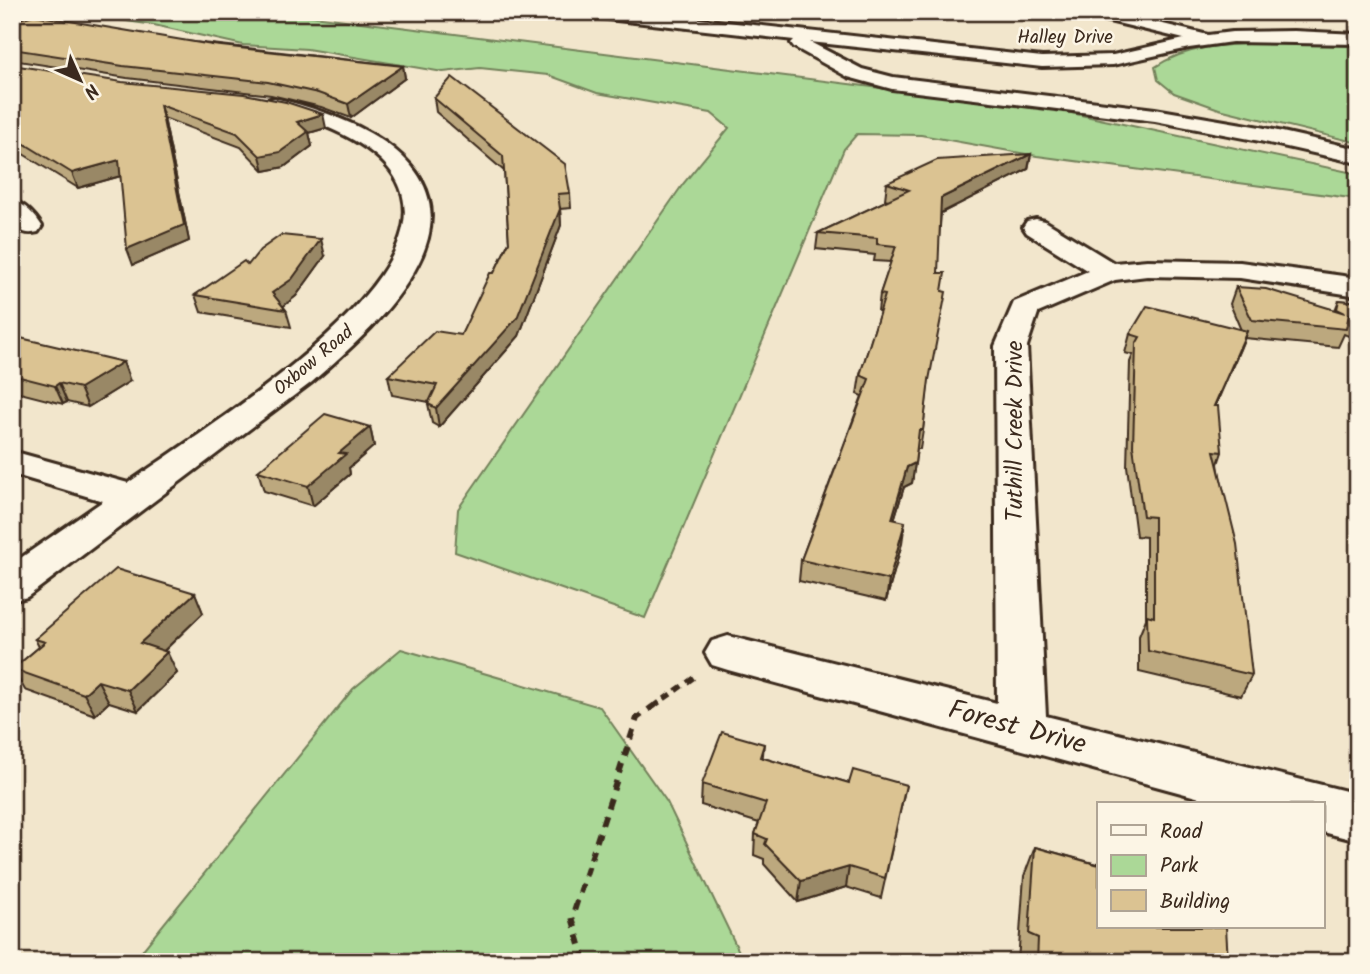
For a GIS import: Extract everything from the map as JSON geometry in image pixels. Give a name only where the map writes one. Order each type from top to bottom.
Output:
[{"type":"street","name":"Halley Drive","points":[[590,12],[988,58],[1067,62],[1132,58],[1204,40],[1270,36],[1358,39]]},
{"type":"street","name":"Halley Drive","points":[[1090,12],[1152,24],[1204,40]]},
{"type":"street","points":[[786,35],[855,73],[892,83],[1155,115],[1260,134],[1358,156]]},
{"type":"street","name":"Oxbow Road","points":[[12,586],[344,341],[405,267],[415,241],[418,212],[414,189],[395,163],[372,141],[340,123],[305,111],[253,100]]},
{"type":"street","points":[[1036,227],[1109,272]]},
{"type":"street","name":"Tuthill Creek Drive","points":[[1023,729],[1012,452],[1012,341],[1025,308],[1109,272],[1147,268],[1240,270],[1358,287]]},
{"type":"street","points":[[12,463],[134,497]]},
{"type":"street","name":"Forest Drive","points":[[728,653],[1298,802]]},
{"type":"street","points":[[1324,809],[1358,818]]},
{"type":"path","points":[[585,962],[572,917],[637,718],[728,653]]},
{"type":"green space","points":[[64,12],[282,12],[1062,111],[1358,174],[1358,199],[1037,156],[921,135],[857,134],[844,149],[645,618],[455,552],[458,509],[683,184],[729,128],[711,113],[597,93],[548,75],[480,68],[443,72],[307,49],[243,45],[154,25]]},
{"type":"green space","points":[[1269,43],[1358,46],[1358,143],[1219,109],[1174,93],[1158,80],[1155,67],[1182,54],[1210,47]]},
{"type":"green space","points":[[401,649],[600,707],[667,802],[744,962],[133,962],[353,689]]},
{"type":"building","points":[[34,15],[212,45],[403,66],[348,104],[318,93],[268,82],[123,66],[12,49],[12,21]]},
{"type":"building","points":[[12,65],[122,82],[244,94],[286,102],[323,114],[297,122],[308,132],[280,152],[260,156],[237,133],[160,105],[184,225],[127,249],[119,160],[72,173],[12,136]]},
{"type":"building","points":[[452,77],[565,164],[570,193],[558,194],[560,209],[517,318],[436,408],[428,404],[437,385],[388,376],[435,331],[461,335],[490,273],[494,273],[509,242],[503,156],[434,98]]},
{"type":"building","points":[[1031,154],[941,198],[938,273],[945,273],[942,291],[946,292],[929,380],[923,430],[919,430],[915,463],[907,467],[892,519],[905,522],[889,580],[801,560],[869,379],[860,375],[885,295],[880,294],[896,246],[877,244],[877,238],[818,233],[909,190],[887,183],[937,160]]},
{"type":"building","points":[[281,235],[321,239],[292,279],[272,293],[286,310],[195,295],[244,261],[248,265],[260,250]]},
{"type":"building","points":[[1236,287],[1266,289],[1345,313],[1337,309],[1339,300],[1358,302],[1358,318],[1349,314],[1346,329],[1252,320]]},
{"type":"building","points":[[1147,306],[1247,331],[1214,406],[1218,406],[1222,452],[1214,451],[1237,544],[1252,675],[1148,651],[1147,615],[1154,617],[1154,517],[1143,516],[1133,446],[1136,344],[1140,337],[1130,334]]},
{"type":"building","points":[[12,336],[123,362],[80,388],[59,383],[55,386],[12,375]]},
{"type":"building","points":[[325,414],[370,427],[339,453],[346,454],[308,486],[258,471]]},
{"type":"building","points":[[116,569],[195,593],[140,643],[167,652],[128,690],[98,681],[84,694],[13,669],[45,642],[35,639]]},
{"type":"building","points":[[722,732],[764,744],[760,757],[849,783],[853,770],[906,785],[885,878],[849,867],[801,881],[765,844],[767,839],[755,834],[766,803],[702,784]]},
{"type":"building","points":[[1035,847],[1097,864],[1097,928],[1226,928],[1228,962],[1127,962],[1102,954],[1102,962],[1037,962],[1038,938],[1029,934]]}]
